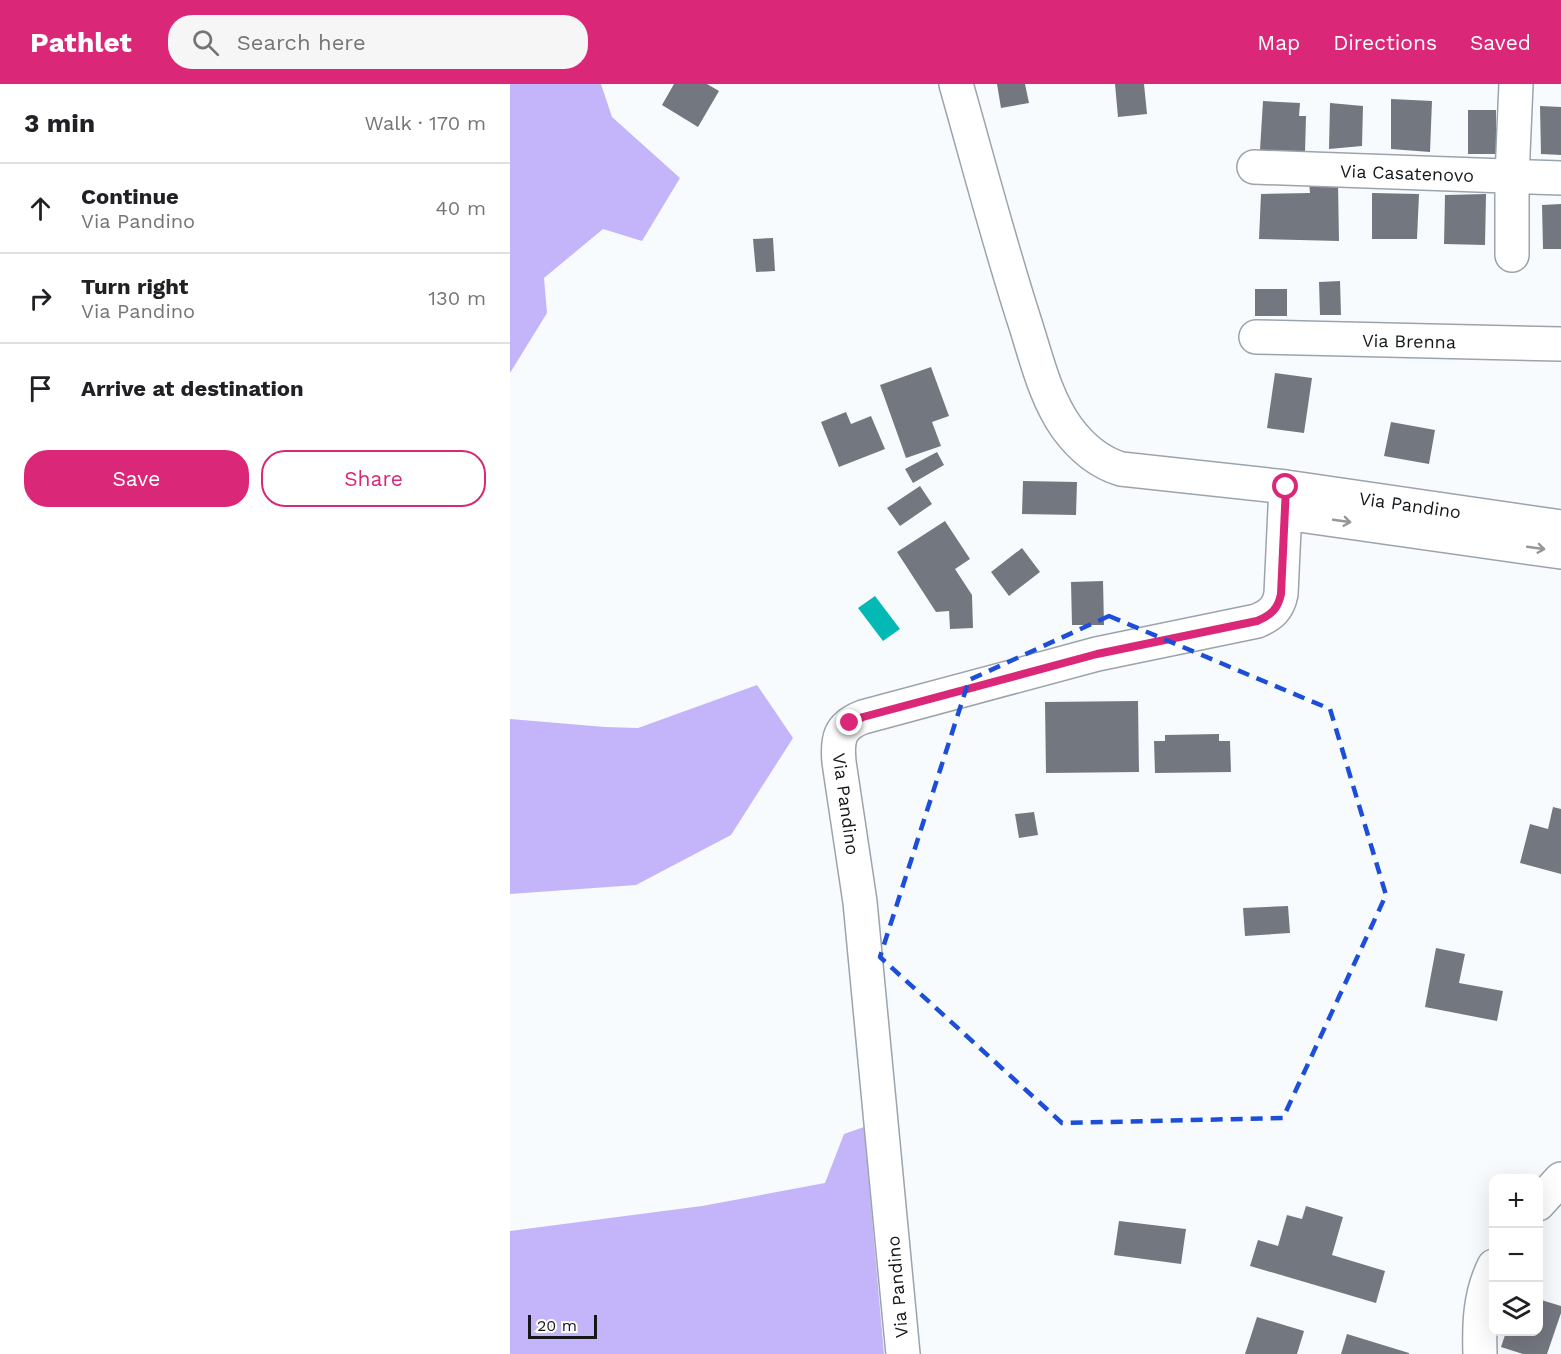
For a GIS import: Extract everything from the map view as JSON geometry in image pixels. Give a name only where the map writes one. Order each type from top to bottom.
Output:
[{"type":"street","points":[[956,84],[1018,301],[1047,390],[1066,427],[1096,458],[1121,469],[1285,500]]},
{"type":"street","points":[[1512,255],[1512,177],[1516,84]]},
{"type":"street","name":"Via Casatenovo","points":[[1254,167],[1561,178]]},
{"type":"street","name":"Via Brenna","points":[[1256,337],[1561,344]]},
{"type":"street","name":"Via Pandino","points":[[1285,500],[1561,527]]},
{"type":"street","name":"Via Pandino","points":[[1285,500],[1561,552]]},
{"type":"street","name":"Via Pandino","points":[[903,1354],[860,902],[839,762],[838,747],[843,731],[856,720],[885,711],[1097,654],[1257,621],[1266,617],[1276,609],[1281,594],[1285,500]]},
{"type":"street","points":[[1543,1199],[1561,1179]]},
{"type":"street","points":[[1480,1354],[1480,1312],[1489,1277]]},
{"type":"highlighted area","points":[[1109,616],[1330,709],[1386,895],[1283,1118],[1062,1123],[880,957],[969,680]]},
{"type":"shaded area","points":[[510,84],[601,84],[612,117],[680,178],[642,241],[603,229],[544,278],[547,313],[510,373]]},
{"type":"shaded area","points":[[757,685],[793,738],[731,835],[636,885],[510,894],[510,719],[638,728]]},
{"type":"shaded area","points":[[864,1127],[884,1354],[510,1354],[510,1231],[702,1206],[825,1183],[844,1134]]},
{"type":"water","points":[[875,596],[900,629],[883,641],[858,608]]},
{"type":"building","points":[[674,84],[707,84],[719,91],[698,127],[662,105]]},
{"type":"building","points":[[997,84],[1025,84],[1029,103],[1001,108]]},
{"type":"building","points":[[1115,84],[1144,84],[1147,114],[1118,117]]},
{"type":"building","points":[[1391,99],[1432,101],[1430,152],[1391,149]]},
{"type":"building","points":[[1263,101],[1300,103],[1299,116],[1306,116],[1305,153],[1260,150]]},
{"type":"building","points":[[1330,103],[1363,106],[1362,146],[1329,149]]},
{"type":"building","points":[[1540,106],[1561,107],[1561,155],[1541,154]]},
{"type":"building","points":[[1468,110],[1496,110],[1496,154],[1468,154]]},
{"type":"building","points":[[1309,182],[1338,183],[1339,241],[1259,239],[1261,194],[1310,193]]},
{"type":"building","points":[[1372,193],[1419,194],[1417,239],[1372,239]]},
{"type":"building","points":[[1486,194],[1485,245],[1444,244],[1445,195]]},
{"type":"building","points":[[1561,204],[1561,249],[1543,249],[1542,205]]},
{"type":"building","points":[[773,238],[775,271],[756,272],[753,239]]},
{"type":"building","points":[[1340,281],[1341,315],[1320,315],[1319,282]]},
{"type":"building","points":[[1255,289],[1287,289],[1287,316],[1255,316]]},
{"type":"building","points":[[931,367],[949,416],[932,422],[941,446],[906,458],[880,385]]},
{"type":"building","points":[[1275,373],[1312,378],[1304,433],[1267,428]]},
{"type":"building","points":[[846,412],[851,424],[871,416],[885,449],[839,467],[821,422]]},
{"type":"building","points":[[1391,422],[1435,430],[1429,464],[1384,456]]},
{"type":"building","points":[[937,452],[944,465],[913,483],[905,469]]},
{"type":"building","points":[[1023,481],[1077,482],[1076,515],[1022,514]]},
{"type":"building","points":[[920,486],[932,504],[900,526],[887,508]]},
{"type":"building","points":[[945,521],[970,559],[955,569],[972,595],[973,628],[950,629],[949,611],[936,612],[897,552]]},
{"type":"building","points":[[1022,548],[1040,572],[1009,596],[991,572]]},
{"type":"building","points":[[1103,581],[1104,625],[1072,625],[1071,582]]},
{"type":"building","points":[[1138,701],[1139,772],[1046,773],[1045,702]]},
{"type":"building","points":[[1219,734],[1219,741],[1230,741],[1231,772],[1155,773],[1154,741],[1165,741],[1165,735]]},
{"type":"building","points":[[1553,807],[1561,809],[1561,874],[1520,863],[1530,824],[1548,829]]},
{"type":"building","points":[[1034,812],[1038,835],[1019,838],[1015,814]]},
{"type":"building","points":[[1288,906],[1290,933],[1245,936],[1243,908]]},
{"type":"building","points":[[1436,948],[1465,954],[1459,983],[1503,991],[1497,1021],[1425,1007]]},
{"type":"building","points":[[1306,1206],[1343,1217],[1332,1255],[1385,1271],[1376,1303],[1250,1266],[1258,1240],[1278,1246],[1287,1215],[1302,1219]]},
{"type":"building","points":[[1119,1221],[1186,1229],[1181,1264],[1114,1255]]},
{"type":"building","points":[[1543,1301],[1561,1306],[1561,1313],[1547,1354],[1523,1354],[1501,1347],[1505,1336],[1543,1336]]},
{"type":"building","points":[[1257,1317],[1304,1331],[1297,1354],[1245,1354]]},
{"type":"building","points":[[1347,1334],[1409,1353],[1409,1354],[1341,1354]]},
{"type":"route","points":[[850,723],[863,717],[1097,654],[1257,621],[1270,615],[1276,609],[1281,594],[1286,487]]}]
